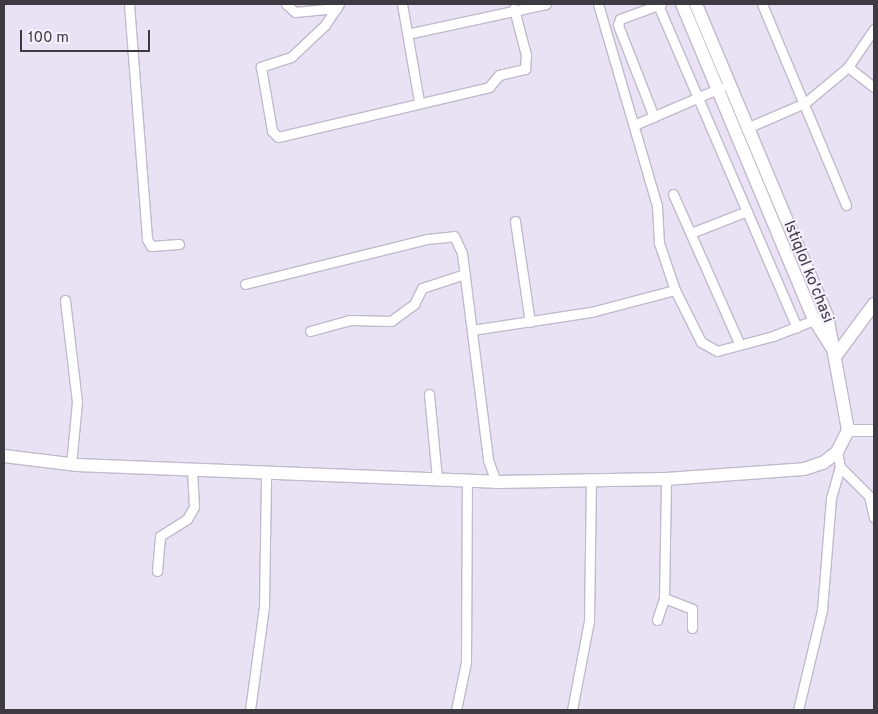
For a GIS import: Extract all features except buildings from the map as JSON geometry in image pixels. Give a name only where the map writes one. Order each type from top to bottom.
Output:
[{"type":"main road","name":"Istiqlol ko'chasi","points":[[682,4],[720,88],[814,319],[836,354]]},
{"type":"main road","name":"Istiqlol ko'chasi","points":[[697,4],[828,316],[836,354]]},
{"type":"main road","points":[[4,456],[71,464],[496,482],[590,482],[666,479],[804,469],[836,452],[848,430],[836,354],[874,304]]},
{"type":"street","points":[[129,4],[147,239],[151,246],[179,244]]},
{"type":"street","points":[[286,4],[295,12],[338,6]]},
{"type":"street","points":[[402,4],[419,101]]},
{"type":"street","points":[[407,34],[514,9],[546,4]]},
{"type":"street","points":[[598,4],[657,206],[659,243],[675,290],[708,350],[740,345],[798,327],[814,319],[828,316]]},
{"type":"street","points":[[654,117],[618,24],[620,19],[660,4],[697,98],[798,327]]},
{"type":"street","points":[[762,4],[805,103],[846,205]]},
{"type":"street","points":[[338,6],[291,57],[260,67],[274,135],[419,101],[489,87],[498,75],[525,69],[526,56],[514,9]]},
{"type":"street","points":[[749,127],[805,103],[848,67],[874,29]]},
{"type":"street","points":[[848,67],[874,87]]},
{"type":"street","points":[[634,125],[720,88]]},
{"type":"street","points":[[673,194],[740,345]]},
{"type":"street","points":[[690,233],[747,212]]},
{"type":"street","points":[[515,221],[530,322]]},
{"type":"street","points":[[246,284],[454,236],[465,274],[488,460],[496,482]]},
{"type":"street","points":[[310,331],[350,320],[391,321],[414,304],[422,288],[465,274]]},
{"type":"street","points":[[472,330],[591,312],[675,290]]},
{"type":"street","points":[[65,300],[77,402],[71,464]]},
{"type":"street","points":[[429,394],[437,479]]},
{"type":"street","points":[[848,430],[874,430]]},
{"type":"street","points":[[836,452],[840,467],[869,496],[874,517]]},
{"type":"street","points":[[798,710],[822,610],[831,498],[840,467]]},
{"type":"street","points":[[157,571],[160,536],[187,519],[194,507],[192,469]]},
{"type":"street","points":[[250,710],[264,606],[266,472]]},
{"type":"street","points":[[657,620],[664,598],[666,479]]},
{"type":"street","points":[[456,710],[466,662],[466,480]]},
{"type":"street","points":[[572,710],[589,621],[590,482]]},
{"type":"street","points":[[664,598],[692,609],[692,628]]}]
